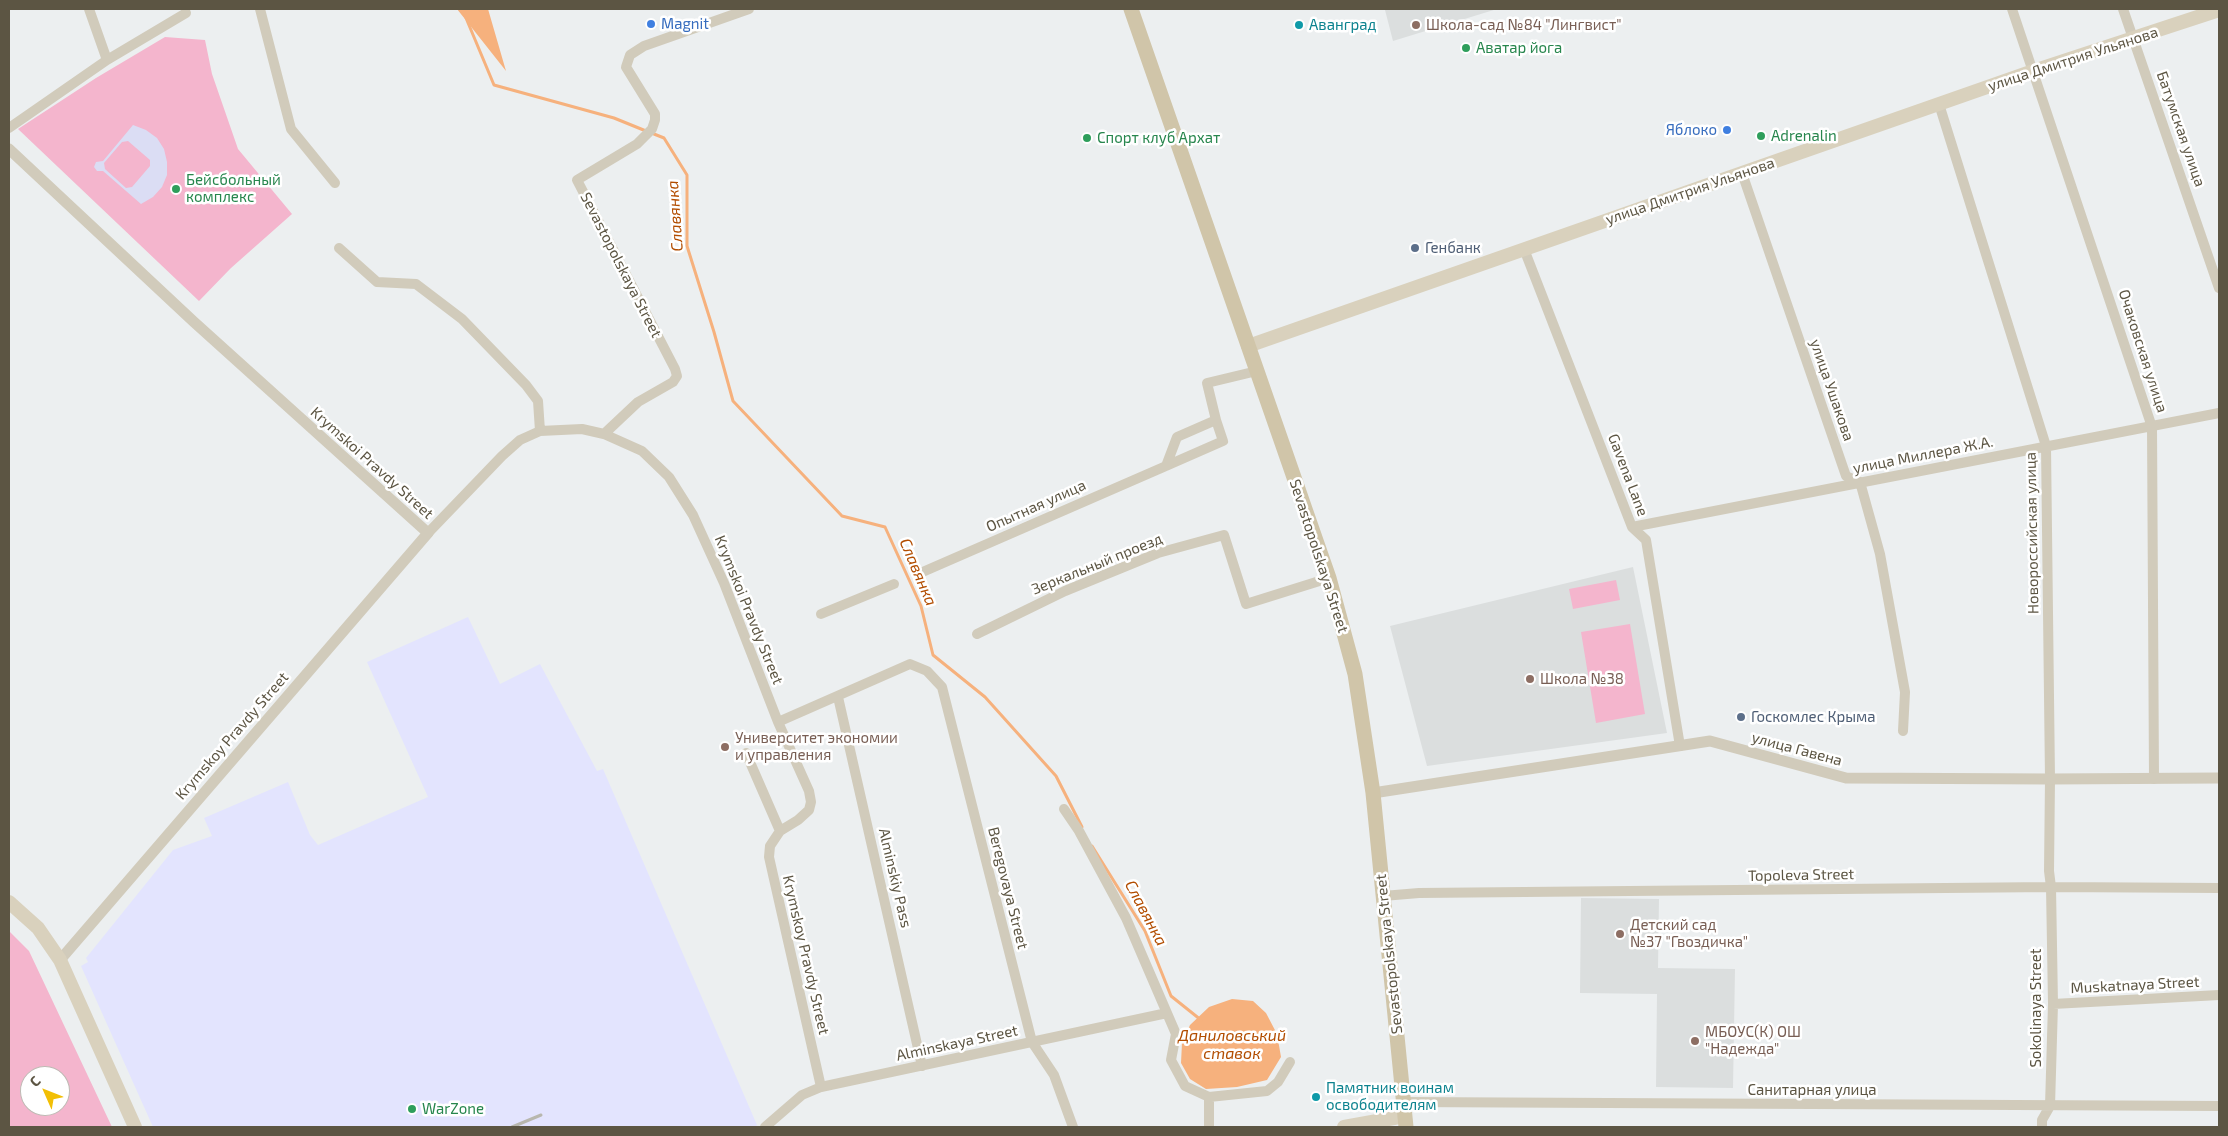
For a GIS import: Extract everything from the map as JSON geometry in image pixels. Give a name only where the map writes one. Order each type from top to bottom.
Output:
[{"type":"main road","name":"Sevastopolskaya Street","points":[[1131,9],[1329,578],[1356,674],[1373,792],[1405,1115]]},
{"type":"main road","name":"улица Дмитрия Ульянова","points":[[1248,346],[2033,71],[2219,10]]},
{"type":"main road","points":[[9,902],[38,928],[60,960],[135,1127]]},
{"type":"main road","points":[[1344,1127],[1405,1115]]},
{"type":"street","points":[[89,9],[107,60]]},
{"type":"street","points":[[260,9],[290,129],[335,182]]},
{"type":"street","name":"Sevastopolskaya Street","points":[[604,434],[638,402],[673,382],[677,376],[577,180],[637,144],[652,129],[656,120],[655,114],[626,67],[630,55],[644,46],[749,9]]},
{"type":"street","name":"Очаковская улица","points":[[2012,9],[2152,427],[2154,779]]},
{"type":"street","name":"Батумская улица","points":[[2123,9],[2219,288]]},
{"type":"street","points":[[9,128],[107,60],[186,13]]},
{"type":"street","name":"Новороссийская улица","points":[[1938,104],[2046,446],[2050,779],[2048,871],[2051,887]]},
{"type":"street","name":"Krymskoi Pravdy Street","points":[[9,149],[200,327],[428,533],[502,456],[520,440],[540,431],[582,429],[604,434],[642,450],[656,462],[669,477],[693,515],[724,582],[778,722],[809,791],[811,802],[809,810],[798,820],[780,831]]},
{"type":"street","name":"улица Ушакова","points":[[1742,173],[1846,476],[1860,482]]},
{"type":"street","points":[[338,248],[377,282],[416,284],[462,319],[526,385],[538,401],[540,431]]},
{"type":"street","name":"Gavena Lane","points":[[1524,249],[1632,527],[1646,540],[1680,746]]},
{"type":"street","name":"Опытная улица","points":[[918,574],[1224,441],[1216,420],[1207,383],[1257,371]]},
{"type":"street","name":"улица Миллера Ж.А.","points":[[1632,527],[2219,413]]},
{"type":"street","points":[[1166,466],[1177,437],[1216,420]]},
{"type":"street","points":[[1860,482],[1880,554],[1905,692],[1902,731]]},
{"type":"street","name":"Krymskoy Pravdy Street","points":[[60,960],[428,533]]},
{"type":"street","name":"Зеркальный проезд","points":[[977,634],[1065,591],[1149,557],[1224,535],[1246,604],[1329,578]]},
{"type":"street","points":[[821,614],[894,584]]},
{"type":"street","name":"Beregovaya Street","points":[[838,697],[910,664],[927,671],[942,687],[1032,1042],[1054,1075],[1073,1127]]},
{"type":"street","points":[[778,722],[838,697]]},
{"type":"street","name":"Alminskiy Pass","points":[[838,697],[922,1066]]},
{"type":"street","name":"улица Гавена","points":[[1373,792],[1710,741],[1846,778],[2219,778]]},
{"type":"street","points":[[746,753],[780,831]]},
{"type":"street","points":[[1064,809],[1079,831],[1126,918],[1176,1034],[1171,1060],[1186,1086],[1209,1097],[1267,1091],[1278,1082],[1290,1062]]},
{"type":"street","name":"Krymskoy Pravdy Street","points":[[780,831],[770,846],[769,857],[821,1087]]},
{"type":"street","name":"Topoleva Street","points":[[1383,896],[1412,893],[2051,887],[2219,888]]},
{"type":"street","name":"Sokolinaya Street","points":[[2042,1127],[2042,1120],[2050,1106],[2053,1004],[2051,887]]},
{"type":"street","name":"Muskatnaya Street","points":[[2053,1004],[2219,995]]},
{"type":"street","name":"Alminskaya Street","points":[[765,1127],[802,1095],[821,1087],[1167,1013]]},
{"type":"street","points":[[1209,1097],[1209,1127]]},
{"type":"street","name":"Санитарная улица","points":[[1405,1115],[2050,1106],[2219,1106]]},
{"type":"shaded area","name":"Школа-сад №84 \"Лингвист\"","points":[[1386,9],[1497,9],[1393,41]]},
{"type":"shaded area","name":"Бейсбольный комплекс","points":[[165,37],[205,40],[212,74],[238,149],[292,214],[231,268],[199,301],[18,129],[96,78]]},
{"type":"shaded area","name":"Школа №38","points":[[1633,567],[1667,733],[1427,766],[1390,626]]},
{"type":"shaded area","points":[[1616,580],[1620,600],[1573,609],[1569,589]]},
{"type":"shaded area","points":[[468,617],[500,684],[540,664],[597,771],[603,769],[757,1125],[755,1127],[153,1127],[81,966],[88,962],[86,958],[173,850],[212,836],[204,818],[288,782],[310,835],[318,845],[428,797],[367,662]]},
{"type":"shaded area","points":[[1630,624],[1645,714],[1596,723],[1581,632]]},
{"type":"shaded area","points":[[1581,898],[1659,899],[1658,968],[1735,969],[1733,1088],[1656,1087],[1657,994],[1580,993]]},
{"type":"shaded area","points":[[9,931],[29,951],[112,1127],[9,1127]]},
{"type":"sand","points":[[133,125],[146,130],[157,138],[164,149],[167,175],[162,187],[153,197],[141,204],[103,171],[97,171],[94,167],[96,162],[103,161]],"holes":[[[128,141],[150,160],[150,166],[132,187],[126,188],[105,169],[104,163],[122,142]]]},
{"type":"water","points":[[457,9],[488,9],[506,71]]},
{"type":"water","name":"Даниловський ставок","points":[[1232,999],[1253,1001],[1266,1013],[1277,1034],[1281,1057],[1267,1080],[1237,1087],[1206,1089],[1190,1079],[1181,1063],[1182,1043],[1190,1025],[1209,1007]]},
{"type":"waterway","name":"Славянка","points":[[466,18],[494,85],[614,118],[646,131]]},
{"type":"waterway","name":"Славянка","points":[[654,134],[664,138],[687,175],[687,246],[733,401],[842,516],[885,527],[921,606],[933,655],[985,697],[1056,776],[1082,827]]},
{"type":"waterway","name":"Славянка","points":[[1092,846],[1145,931],[1171,996],[1201,1020]]},
{"type":"railway","points":[[512,1127],[541,1115]]},
{"type":"place","name":"Magnit","points":[[651,24]]},
{"type":"place","name":"Аванград","points":[[1299,25]]},
{"type":"place","name":"Школа-сад №84 \"Лингвист\"","points":[[1416,25]]},
{"type":"place","name":"Аватар йога","points":[[1466,48]]},
{"type":"place","name":"Яблоко","points":[[1727,130]]},
{"type":"place","name":"Adrenalin","points":[[1761,136]]},
{"type":"place","name":"Спорт клуб Архат","points":[[1087,138]]},
{"type":"place","name":"Бейсбольный комплекс","points":[[176,189]]},
{"type":"place","name":"Генбанк","points":[[1415,248]]},
{"type":"place","name":"Школа №38","points":[[1530,679]]},
{"type":"place","name":"Госкомлес Крыма","points":[[1741,717]]},
{"type":"place","name":"Университет экономии и управления","points":[[725,747]]},
{"type":"place","name":"Детский сад №37 \"Гвоздичка\"","points":[[1620,934]]},
{"type":"place","name":"МБОУС(К) ОШ \"Надежда\"","points":[[1695,1041]]},
{"type":"place","name":"Памятник воинам освободителям","points":[[1316,1097]]},
{"type":"place","name":"WarZone","points":[[412,1109]]}]
